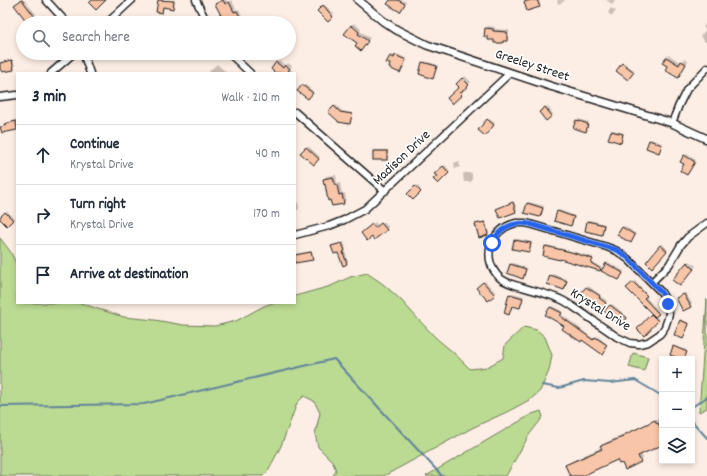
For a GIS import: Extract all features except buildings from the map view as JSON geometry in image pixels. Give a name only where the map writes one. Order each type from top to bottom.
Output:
[{"type":"street","points":[[46,0],[61,16]]},
{"type":"street","points":[[115,16],[132,0]]},
{"type":"street","points":[[196,0],[204,16]]},
{"type":"street","name":"Greeley Street","points":[[358,0],[383,21],[427,45],[510,73],[672,123],[707,139]]},
{"type":"street","points":[[52,72],[66,60]]},
{"type":"street","points":[[85,60],[90,72]]},
{"type":"street","points":[[236,60],[249,72]]},
{"type":"street","points":[[672,123],[687,89],[707,68]]},
{"type":"street","name":"Madison Drive","points":[[296,235],[329,226],[351,217],[365,209],[510,73]]},
{"type":"street","points":[[0,97],[16,95]]},
{"type":"street","points":[[296,113],[385,191]]},
{"type":"street","name":"Krystal Drive","points":[[525,223],[617,250],[628,258],[652,282],[666,300],[668,308],[667,322],[660,334],[652,340],[644,343],[630,343],[617,337],[564,301],[503,280],[496,274],[492,266],[490,248],[496,235],[503,229],[511,224],[525,223]]},
{"type":"street","points":[[652,282],[669,265],[681,245],[688,237],[707,223]]},
{"type":"green space","points":[[0,238],[10,251],[16,263],[16,304],[84,304],[124,317],[183,325],[215,326],[236,321],[269,304],[296,304],[296,296],[331,286],[350,277],[367,273],[383,284],[400,299],[436,338],[470,369],[487,367],[503,358],[505,345],[524,327],[537,330],[545,337],[552,355],[549,371],[540,391],[531,399],[474,427],[384,476],[333,476],[336,470],[332,461],[318,447],[315,434],[320,413],[314,401],[304,396],[297,403],[281,446],[268,471],[263,476],[0,476]]},
{"type":"green space","points":[[707,299],[707,408],[699,412]]},
{"type":"green space","points":[[633,353],[648,357],[644,371],[629,367]]},
{"type":"green space","points":[[541,411],[543,417],[529,435],[506,476],[426,476],[532,414]]},
{"type":"waterway","points":[[0,406],[144,404],[334,359],[442,476]]},
{"type":"waterway","points":[[542,385],[559,388],[584,381],[610,383],[635,380],[659,394]]},
{"type":"waterway","points":[[695,405],[707,397]]},
{"type":"waterway","points":[[695,424],[707,438]]},
{"type":"route","points":[[492,243],[496,235],[511,224],[525,223],[617,250],[628,258],[664,295],[668,304]]}]
